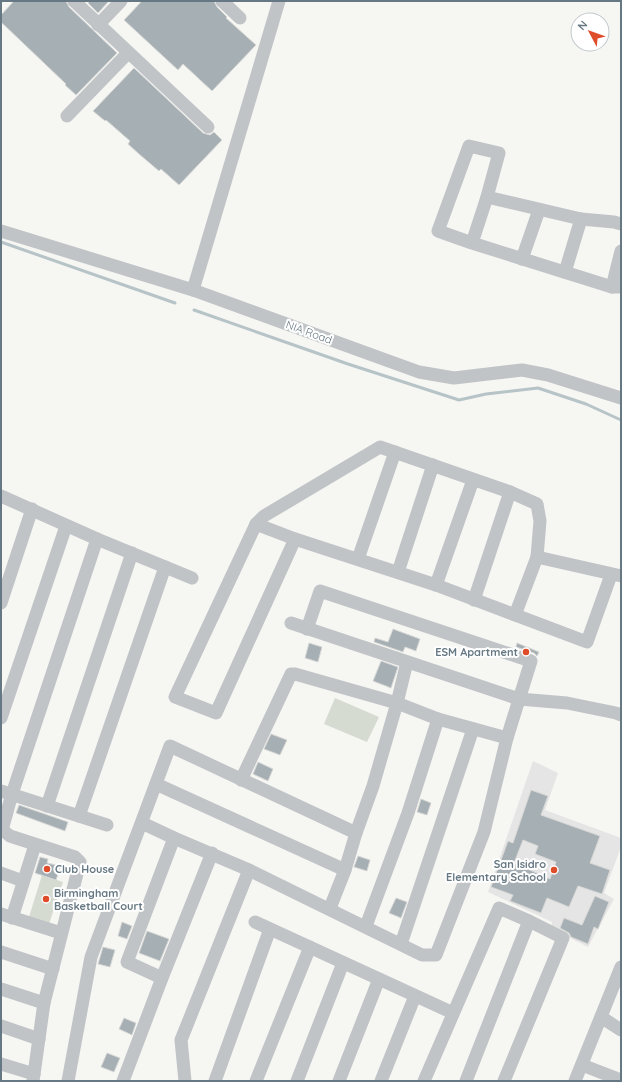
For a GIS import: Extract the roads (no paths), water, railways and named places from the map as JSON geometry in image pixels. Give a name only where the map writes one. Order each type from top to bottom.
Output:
[{"type":"street","points":[[74,1],[208,127]]},
{"type":"street","points":[[98,25],[121,1]]},
{"type":"street","points":[[222,1],[240,18]]},
{"type":"street","points":[[193,290],[279,1]]},
{"type":"street","points":[[67,116],[128,53]]},
{"type":"street","points":[[472,243],[499,153],[469,146],[438,231],[472,243],[522,259],[617,287],[621,251]]},
{"type":"street","points":[[487,197],[581,219],[621,224]]},
{"type":"street","points":[[522,259],[539,210]]},
{"type":"street","points":[[565,272],[581,219]]},
{"type":"street","name":"NIA Road","points":[[1,231],[193,290],[419,372],[454,378],[522,370],[548,375],[621,398]]},
{"type":"street","points":[[295,539],[216,714],[175,697],[256,524],[264,516],[380,447],[510,492],[537,504],[540,521],[538,557],[515,615]]},
{"type":"street","points":[[358,559],[395,452]]},
{"type":"street","points":[[398,572],[434,465]]},
{"type":"street","points":[[436,585],[473,480]]},
{"type":"street","points":[[474,600],[510,492]]},
{"type":"street","points":[[1,496],[66,526],[192,578]]},
{"type":"street","points":[[1,603],[32,509]]},
{"type":"street","points":[[256,524],[295,539],[436,585],[587,642],[616,575],[538,557]]},
{"type":"street","points":[[1,718],[66,526]]},
{"type":"street","points":[[1,1064],[34,1077],[44,1003],[80,862],[75,857],[10,836],[1,830],[6,792],[97,539]]},
{"type":"street","points":[[47,806],[132,553]]},
{"type":"street","points":[[79,816],[165,567]]},
{"type":"street","points":[[142,823],[249,870],[422,954],[436,955],[484,832],[507,738],[531,661],[320,591],[307,629]]},
{"type":"street","points":[[291,623],[520,699],[567,703],[621,715]]},
{"type":"street","points":[[330,908],[345,870],[356,833],[373,786],[407,662]]},
{"type":"street","points":[[241,780],[291,674],[397,703],[438,719],[507,738]]},
{"type":"street","points":[[366,926],[408,813],[438,719]]},
{"type":"street","points":[[401,944],[473,729]]},
{"type":"street","points":[[68,1081],[91,957],[170,746],[356,833]]},
{"type":"street","points":[[156,784],[345,870]]},
{"type":"street","points":[[6,792],[107,825]]},
{"type":"street","points":[[162,978],[127,962],[174,838]]},
{"type":"street","points":[[35,845],[23,881],[7,916],[61,933]]},
{"type":"street","points":[[123,1081],[212,853]]},
{"type":"street","points":[[185,1081],[181,1040],[249,870]]},
{"type":"street","points":[[1,873],[23,881]]},
{"type":"street","points":[[424,1081],[498,908],[529,921],[562,938],[504,1081]]},
{"type":"street","points":[[466,1081],[529,921]]},
{"type":"street","points":[[255,922],[453,1014]]},
{"type":"street","points":[[215,1081],[270,929]]},
{"type":"street","points":[[256,1081],[310,947]]},
{"type":"street","points":[[1,952],[53,968]]},
{"type":"street","points":[[297,1081],[343,963]]},
{"type":"street","points":[[575,1081],[621,967]]},
{"type":"street","points":[[339,1081],[379,979]]},
{"type":"street","points":[[1,989],[44,1003]]},
{"type":"street","points":[[381,1081],[415,996]]},
{"type":"street","points":[[601,1017],[621,1030]]},
{"type":"street","points":[[1,1026],[39,1039]]},
{"type":"street","points":[[582,1065],[621,1080]]},
{"type":"waterway","points":[[1,242],[175,303]]},
{"type":"waterway","points":[[194,310],[348,364],[459,400],[486,394],[538,388],[586,404],[621,420]]},
{"type":"place","name":"ESM Apartment","points":[[526,652]]},
{"type":"place","name":"Club House","points":[[47,869]]},
{"type":"place","name":"San Isidro Elementary School","points":[[554,870]]},
{"type":"place","name":"Birmingham Basketball Court","points":[[46,899]]}]
